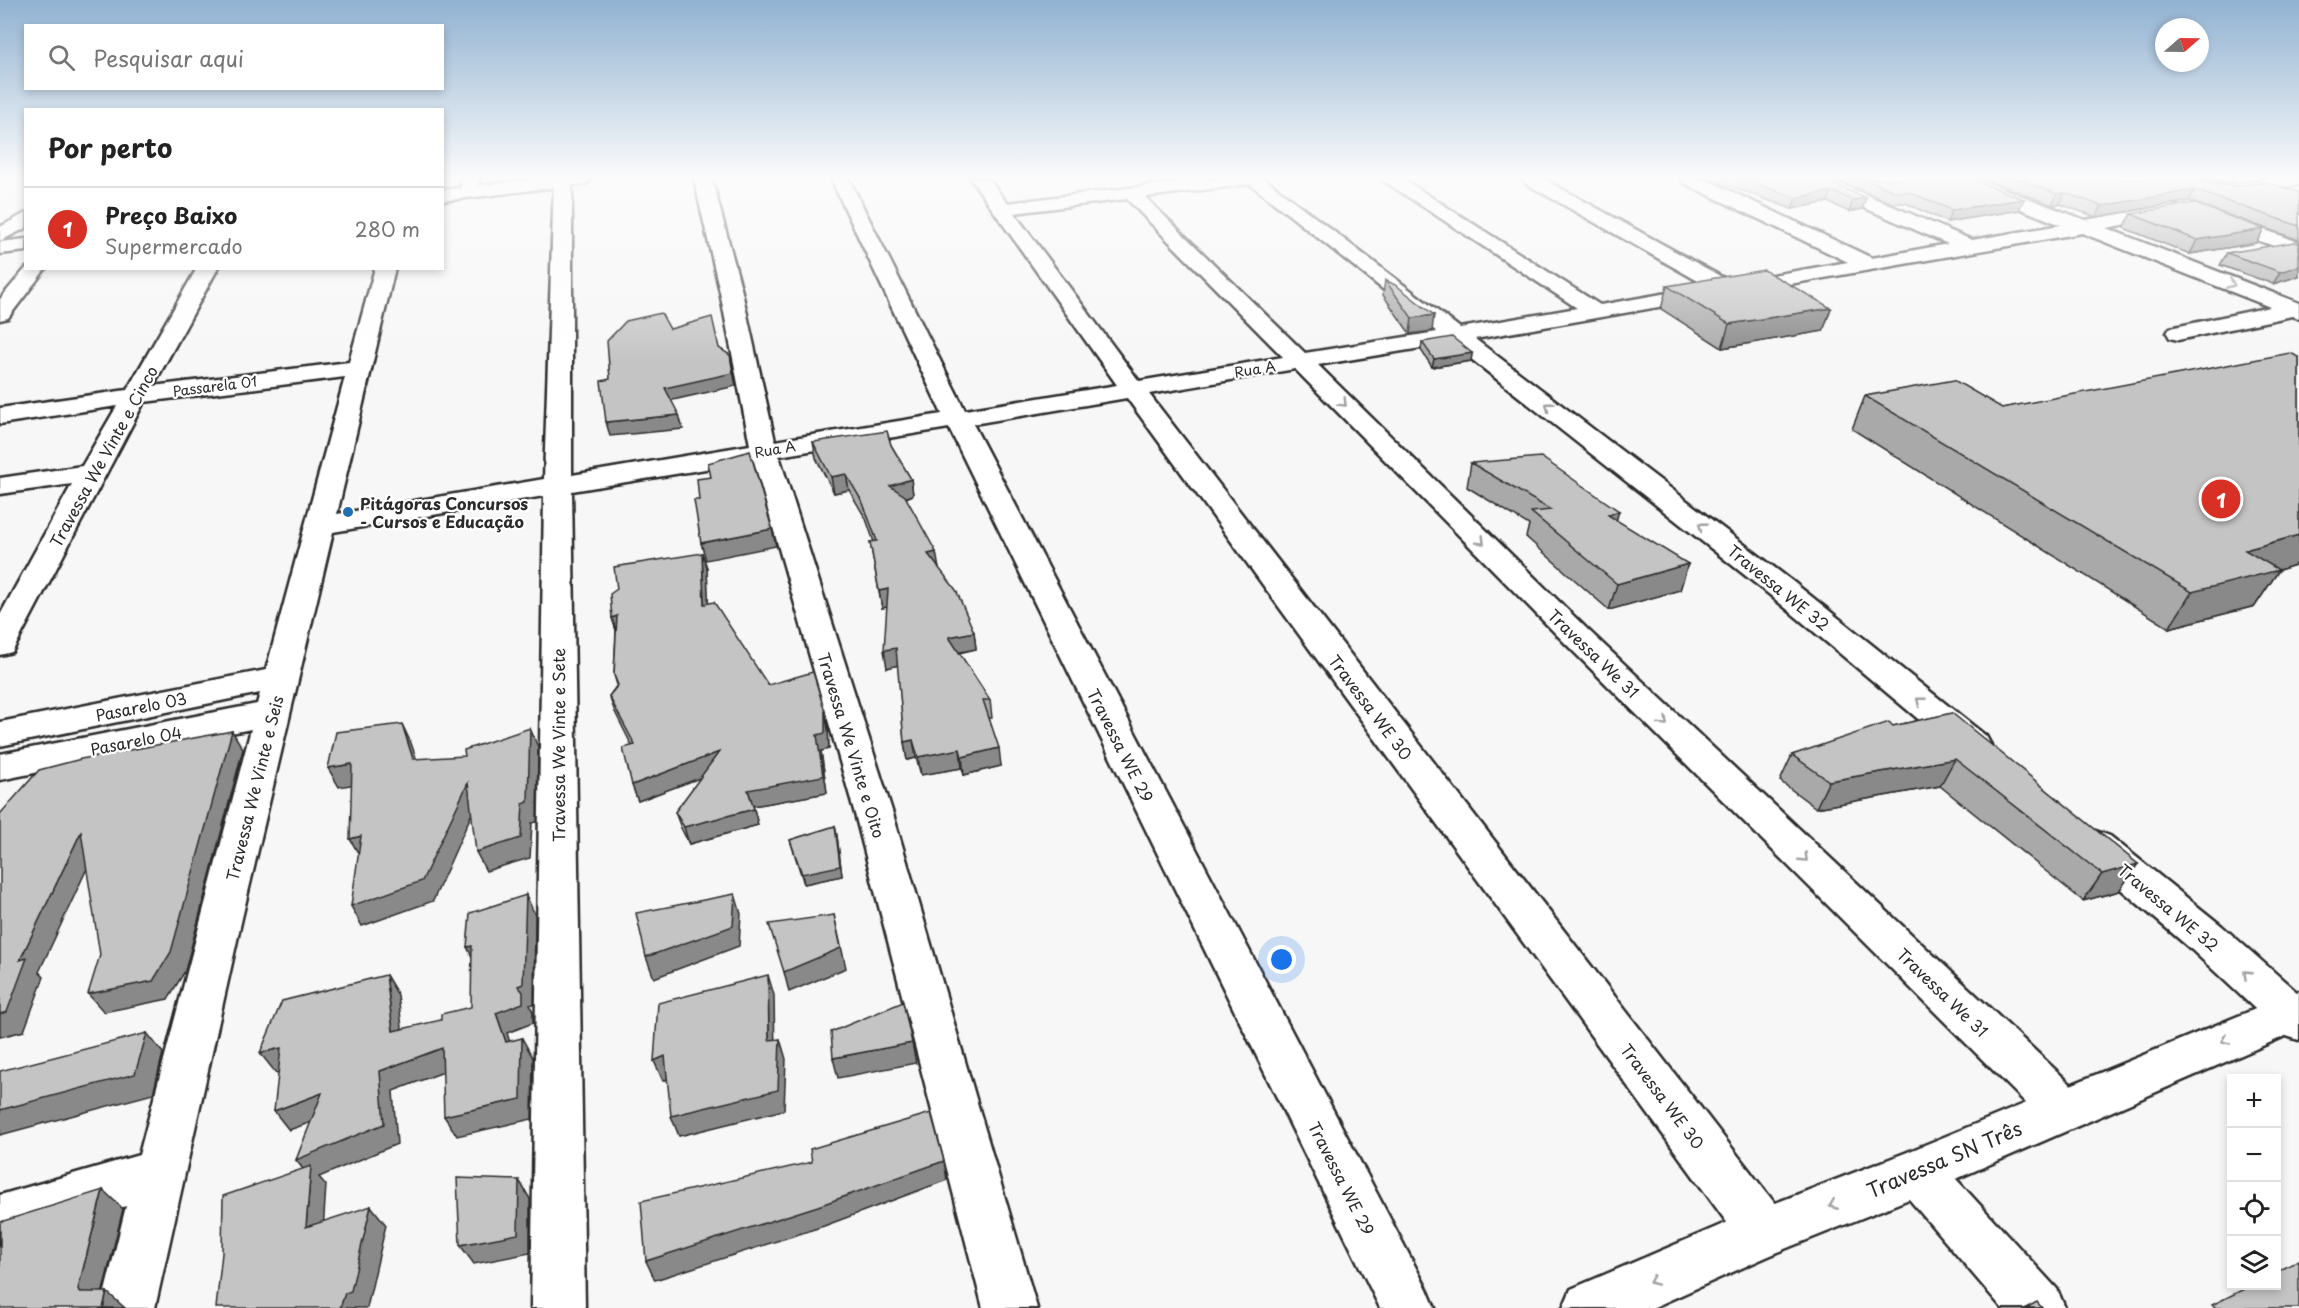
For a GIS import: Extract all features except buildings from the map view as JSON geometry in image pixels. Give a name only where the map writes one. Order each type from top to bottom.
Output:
[{"type":"street","name":"Travessa We Vinte e Sete","points":[[558,1308],[558,485],[569,240]]},
{"type":"street","name":"Travessa We Vinte e Oito","points":[[718,240],[764,451],[874,814],[1010,1308]]},
{"type":"street","name":"Travessa WE 29","points":[[870,240],[957,418],[1408,1308]]},
{"type":"street","name":"Travessa WE 30","points":[[1025,240],[1132,388],[1765,1232]]},
{"type":"street","name":"Travessa We 31","points":[[1178,240],[1584,644],[2063,1108]]},
{"type":"street","name":"Travessa WE 32","points":[[1334,240],[1781,588],[1994,763]]},
{"type":"street","points":[[1485,240],[1597,312]]},
{"type":"street","points":[[1640,240],[1728,289]]},
{"type":"street","points":[[1819,240],[1869,264]]},
{"type":"street","points":[[1955,240],[1969,246]]},
{"type":"street","name":"Rua A","points":[[321,525],[1597,312],[2006,240]]},
{"type":"street","points":[[2119,240],[2296,310]]},
{"type":"street","name":"Rua A","points":[[2279,240],[2296,246]]},
{"type":"street","points":[[0,248],[24,245]]},
{"type":"street","points":[[2246,253],[2296,246]]},
{"type":"street","points":[[2181,264],[2214,259]]},
{"type":"street","points":[[0,313],[34,270]]},
{"type":"street","name":"Travessa We Vinte e Cinco","points":[[0,645],[92,473],[207,270]]},
{"type":"street","name":"Travessa We Vinte e Seis","points":[[128,1308],[158,1173],[384,270]]},
{"type":"street","points":[[2178,333],[2296,310]]},
{"type":"street","name":"Passarela 01","points":[[0,416],[136,396],[360,368]]},
{"type":"street","points":[[0,486],[92,473]]},
{"type":"street","name":"Pasarelo 03","points":[[0,734],[281,678]]},
{"type":"street","name":"Pasarelo 04","points":[[0,767],[272,713]]},
{"type":"street","name":"Travessa WE 32","points":[[2068,824],[2207,938],[2296,1015]]},
{"type":"street","name":"Travessa SN Três","points":[[1590,1308],[1765,1232],[1917,1172],[2063,1108],[2296,1015]]},
{"type":"street","points":[[1917,1172],[2038,1308]]},
{"type":"street","points":[[0,1220],[158,1173]]},
{"type":"place","name":"Preço Baixo","points":[[2221,499]]},
{"type":"place","name":"Pitágoras Concursos - Cursos e Educação","points":[[348,512]]}]
